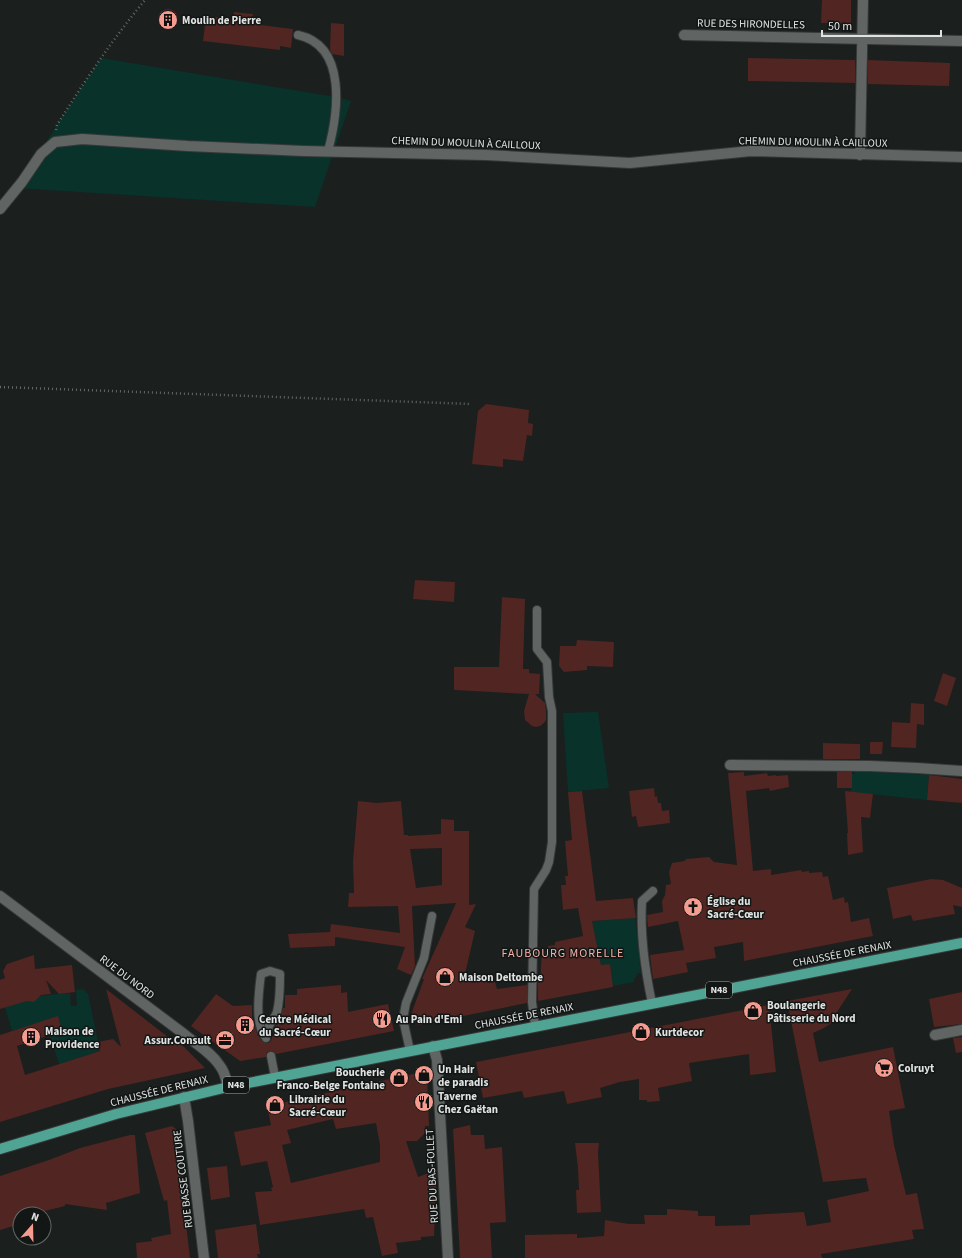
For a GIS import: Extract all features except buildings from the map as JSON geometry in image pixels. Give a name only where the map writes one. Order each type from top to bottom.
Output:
[{"type":"main road","name":"CHAUSSÉE DE RENAIX","points":[[0,1149],[116,1114],[228,1087],[962,943]]},
{"type":"street","points":[[860,155],[863,0]]},
{"type":"street","name":"RUE DES HIRONDELLES","points":[[684,35],[962,41]]},
{"type":"street","name":"CHEMIN DU MOULIN À CAILLOUX","points":[[55,142],[82,139],[188,146],[486,155],[630,162],[751,151],[962,157]]},
{"type":"street","points":[[0,209],[22,182],[41,154],[55,142]]},
{"type":"street","points":[[730,766],[870,766],[962,771]]},
{"type":"street","name":"RUE DU NORD","points":[[0,896],[210,1055],[220,1065],[228,1087]]},
{"type":"street","points":[[935,1035],[962,1030]]},
{"type":"street","name":"RUE DU BAS-FOLLET","points":[[433,1046],[437,1060],[448,1258]]},
{"type":"street","name":"RUE BASSE COUTURE","points":[[184,1097],[204,1258]]},
{"type":"lane","points":[[298,35],[307,37],[318,44],[325,54],[333,72],[336,86],[336,97],[331,140],[328,151]]},
{"type":"lane","points":[[536,1026],[532,1002],[534,889],[546,870],[552,842],[552,711],[549,697],[547,662],[537,649],[537,610]]},
{"type":"lane","points":[[652,1003],[647,978],[642,901],[653,891]]},
{"type":"lane","points":[[410,1051],[403,1019],[406,1003],[424,958],[432,916]]},
{"type":"lane","points":[[270,971],[280,974],[280,996],[276,1013],[266,1030],[266,1038],[263,1035],[260,1026],[259,992],[261,974],[270,971]]},
{"type":"lane","points":[[271,1056],[275,1077]]},
{"type":"path","points":[[55,142],[56,125],[90,73],[145,0]]},
{"type":"path","points":[[0,387],[471,404]]},
{"type":"green space","points":[[101,58],[336,97],[351,101],[315,207],[16,188]]},
{"type":"green space","points":[[598,712],[609,788],[568,792],[563,713]]},
{"type":"green space","points":[[856,771],[929,775],[927,800],[851,792],[852,774]]},
{"type":"green space","points":[[635,918],[641,973],[638,973],[634,982],[613,986],[610,964],[601,965],[592,921]]},
{"type":"green space","points":[[83,989],[88,994],[100,1051],[59,1064],[50,1035],[62,1031],[58,1017],[12,1031],[5,1007],[29,1000],[33,1002],[37,999],[37,996],[70,993],[71,1006],[77,1006],[75,990]]},
{"type":"place","name":"Moulin de Pierre","points":[[168,20]]},
{"type":"place","name":"Église du Sacré-Cœur","points":[[693,907]]},
{"type":"place","name":"Maison Deltombe","points":[[445,977]]},
{"type":"place","name":"Boulangerie Pâtisserie du Nord","points":[[753,1011]]},
{"type":"place","name":"Au Pain d'Emi","points":[[382,1019]]},
{"type":"place","name":"Centre Médical du Sacré-Cœur","points":[[245,1025]]},
{"type":"place","name":"Kurtdecor","points":[[641,1032]]},
{"type":"place","name":"Maison de Providence","points":[[31,1037]]},
{"type":"place","name":"Assur.Consult","points":[[225,1040]]},
{"type":"place","name":"Colruyt","points":[[884,1068]]},
{"type":"place","name":"Un Hair de paradis","points":[[424,1075]]},
{"type":"place","name":"Boucherie Franco-Belge Fontaine","points":[[399,1078]]},
{"type":"place","name":"Taverne Chez Gaëtan","points":[[424,1102]]},
{"type":"place","name":"Librairie du Sacré-Cœur","points":[[275,1105]]},
{"type":"district","name":"FAUBOURG MORELLE","points":[[563,953]]}]
